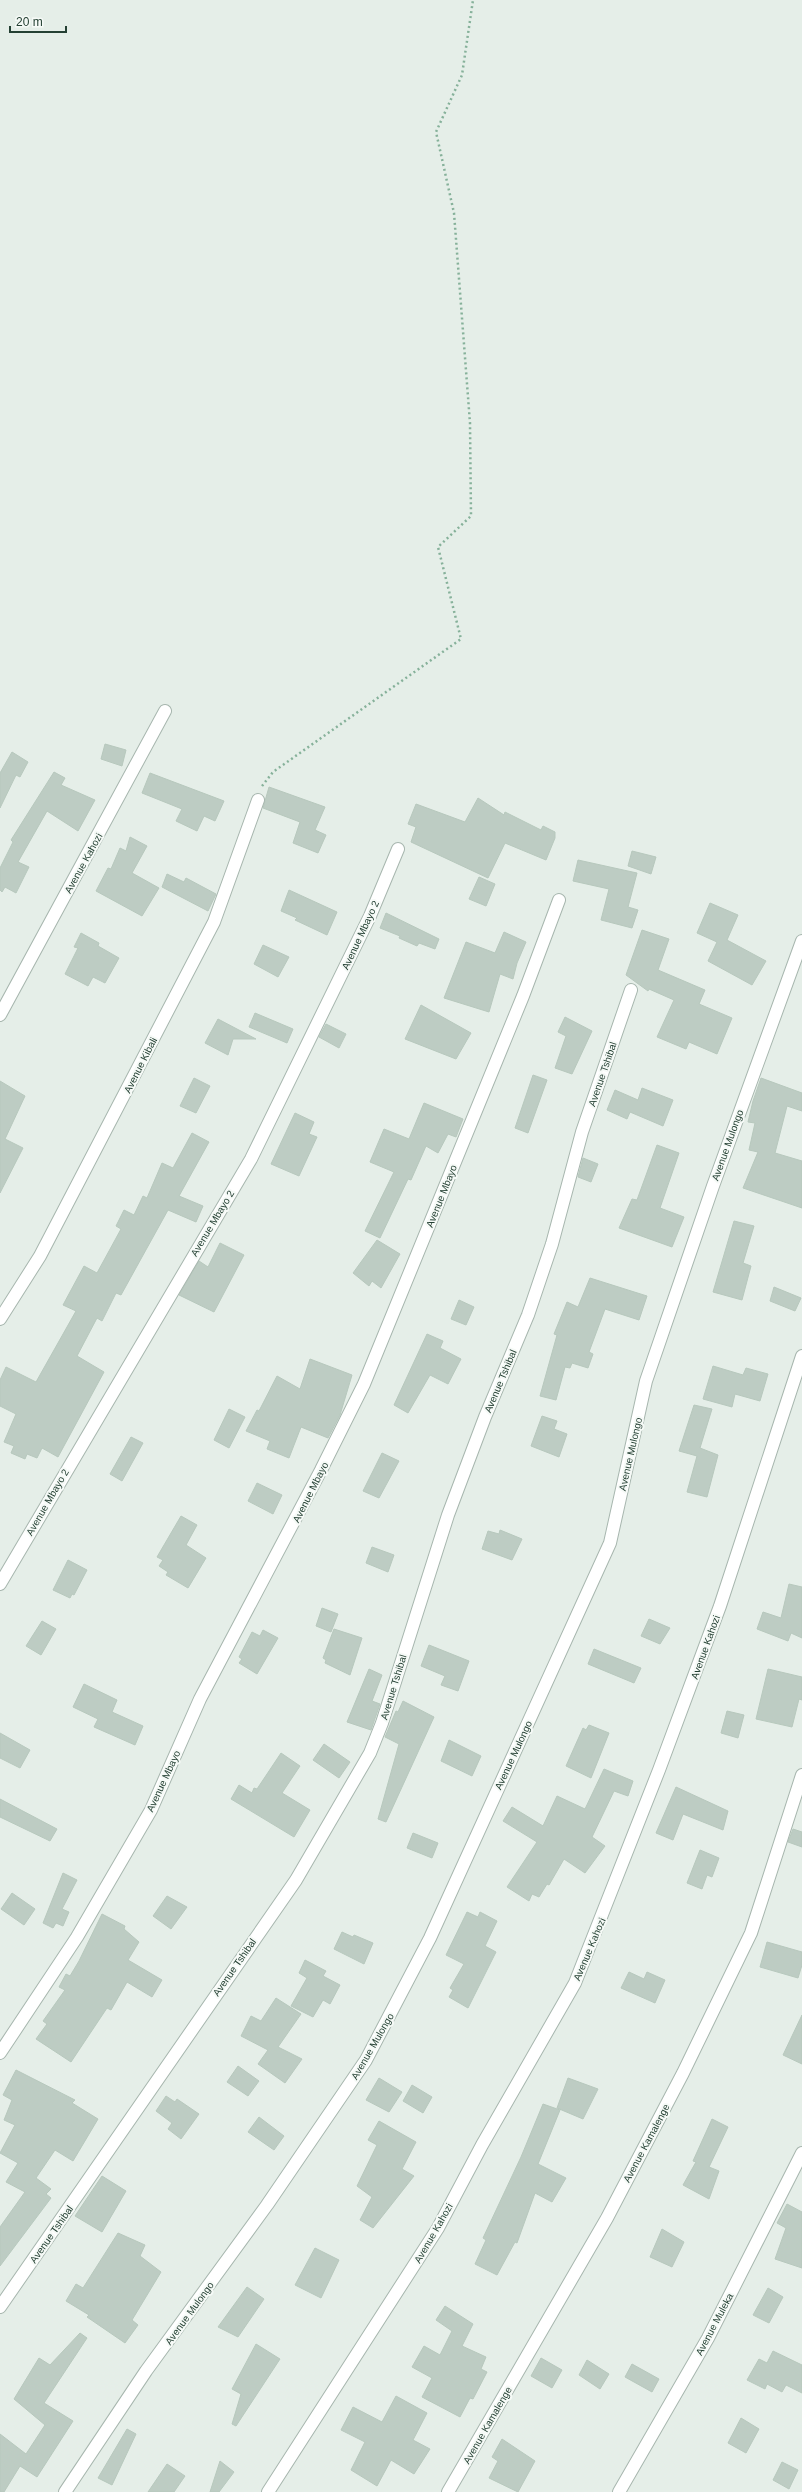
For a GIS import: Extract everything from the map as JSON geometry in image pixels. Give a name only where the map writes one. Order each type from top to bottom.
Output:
[{"type":"street","name":"Avenue Kahozi","points":[[0,1015],[165,711]]},
{"type":"street","name":"Avenue Kibali","points":[[0,1319],[40,1256],[214,922],[258,800]]},
{"type":"street","name":"Avenue Mbayo 2","points":[[0,1584],[251,1159],[370,916],[398,849]]},
{"type":"street","name":"Avenue Mbayo","points":[[0,2053],[77,1937],[151,1810],[200,1700],[314,1484],[361,1390],[522,996],[559,900]]},
{"type":"street","name":"Avenue Mulongo","points":[[66,2492],[146,2371],[267,2205],[366,2060],[430,1938],[610,1543],[646,1381],[712,1186],[802,941]]},
{"type":"street","name":"Avenue Tshibal","points":[[0,2307],[296,1880],[370,1753],[382,1723],[448,1515],[485,1417],[528,1315],[552,1244],[582,1132],[631,990]]},
{"type":"street","name":"Avenue Kahozi","points":[[268,2492],[438,2228],[482,2144],[575,1983],[651,1792],[720,1606],[802,1356]]},
{"type":"street","name":"Avenue Kamalenge","points":[[448,2492],[607,2218],[683,2074],[751,1933],[802,1775]]},
{"type":"street","name":"Avenue Muleka","points":[[619,2492],[708,2338],[802,2153]]},
{"type":"path","points":[[258,800],[261,786],[273,772],[461,638],[438,547],[471,516],[470,423],[454,213],[436,132],[462,75],[473,0]]},
{"type":"building","points":[[105,744],[126,750],[122,766],[101,759]]},
{"type":"building","points":[[12,752],[28,762],[20,777],[16,775],[0,808],[0,773]]},
{"type":"building","points":[[54,772],[65,778],[61,785],[95,800],[78,831],[47,811],[18,862],[29,867],[16,893],[5,887],[2,892],[0,890],[0,868],[13,842],[11,840]]},
{"type":"building","points":[[150,773],[224,801],[215,821],[204,816],[197,831],[176,821],[182,809],[142,793]]},
{"type":"building","points":[[269,787],[325,807],[315,830],[326,835],[318,853],[293,843],[300,822],[263,808]]},
{"type":"building","points":[[478,798],[504,815],[505,812],[541,830],[543,826],[555,832],[555,838],[546,860],[505,843],[488,878],[411,842],[416,827],[408,824],[416,804],[465,822]]},
{"type":"building","points":[[130,837],[147,846],[132,873],[159,888],[142,916],[96,891],[108,868],[111,869],[120,848],[126,851]]},
{"type":"building","points":[[632,851],[656,857],[651,874],[628,866]]},
{"type":"building","points":[[578,860],[637,873],[628,907],[638,910],[632,928],[601,920],[609,889],[573,881]]},
{"type":"building","points":[[167,874],[184,882],[186,878],[216,894],[208,911],[162,887]]},
{"type":"building","points":[[479,877],[495,884],[486,906],[469,899]]},
{"type":"building","points":[[289,890],[337,912],[327,935],[295,920],[297,918],[281,911]]},
{"type":"building","points":[[710,903],[738,915],[727,940],[766,961],[752,985],[708,961],[717,942],[697,933]]},
{"type":"building","points":[[386,913],[439,939],[435,949],[419,943],[417,946],[399,938],[400,936],[380,928]]},
{"type":"building","points":[[642,930],[669,939],[658,970],[705,990],[699,1004],[732,1018],[717,1054],[689,1042],[686,1049],[657,1037],[674,1000],[649,989],[648,991],[626,975]]},
{"type":"building","points":[[504,932],[526,942],[517,963],[513,979],[500,974],[489,1012],[444,998],[466,942],[495,953]]},
{"type":"building","points":[[81,933],[99,943],[98,946],[119,958],[105,983],[93,977],[88,986],[65,974],[78,948],[74,947]]},
{"type":"building","points":[[263,945],[289,957],[278,977],[254,964]]},
{"type":"building","points":[[421,1005],[471,1033],[456,1059],[405,1039]]},
{"type":"building","points":[[255,1013],[293,1029],[287,1043],[249,1027]]},
{"type":"building","points":[[565,1017],[592,1031],[572,1074],[555,1068],[566,1036],[558,1032]]},
{"type":"building","points":[[218,1019],[256,1039],[233,1039],[228,1055],[205,1043]]},
{"type":"building","points":[[326,1024],[346,1034],[339,1048],[319,1037]]},
{"type":"building","points":[[533,1075],[547,1080],[528,1133],[515,1128]]},
{"type":"building","points":[[194,1078],[210,1086],[196,1113],[180,1106]]},
{"type":"building","points":[[761,1078],[802,1093],[802,1111],[787,1106],[775,1153],[802,1161],[802,1208],[743,1188],[758,1152],[749,1150],[755,1123],[748,1122]]},
{"type":"building","points":[[0,1081],[25,1096],[5,1139],[23,1148],[0,1193]]},
{"type":"building","points":[[642,1088],[673,1100],[663,1126],[630,1112],[627,1119],[607,1110],[615,1090],[638,1100]]},
{"type":"building","points":[[424,1103],[463,1119],[456,1137],[448,1134],[438,1153],[426,1146],[411,1180],[408,1179],[380,1238],[365,1231],[394,1172],[370,1162],[384,1129],[409,1139]]},
{"type":"building","points":[[295,1113],[314,1122],[309,1134],[317,1137],[299,1176],[271,1164]]},
{"type":"building","points":[[192,1133],[209,1142],[179,1196],[203,1206],[196,1222],[168,1210],[121,1295],[116,1293],[102,1321],[97,1318],[77,1356],[104,1372],[58,1457],[42,1448],[37,1458],[27,1454],[25,1459],[11,1453],[14,1446],[4,1442],[16,1414],[0,1406],[0,1380],[6,1367],[36,1382],[76,1311],[63,1305],[84,1266],[97,1273],[121,1229],[116,1226],[124,1210],[134,1215],[143,1196],[147,1198],[162,1163],[173,1168]]},
{"type":"building","points":[[657,1145],[679,1153],[660,1208],[684,1217],[672,1247],[619,1228],[632,1199],[637,1200]]},
{"type":"building","points":[[583,1158],[598,1164],[591,1182],[578,1177]]},
{"type":"building","points":[[734,1221],[754,1226],[743,1263],[751,1266],[742,1300],[713,1292]]},
{"type":"building","points":[[377,1240],[400,1254],[381,1288],[372,1281],[369,1286],[353,1273]]},
{"type":"building","points":[[220,1243],[244,1255],[214,1312],[179,1295],[199,1261],[208,1267]]},
{"type":"building","points":[[590,1278],[647,1296],[639,1320],[605,1309],[589,1352],[593,1354],[588,1368],[572,1363],[570,1368],[565,1367],[556,1400],[540,1396],[557,1335],[554,1334],[567,1302],[578,1307]]},
{"type":"building","points":[[774,1287],[801,1298],[795,1311],[770,1301]]},
{"type":"building","points":[[459,1300],[474,1307],[466,1325],[451,1319]]},
{"type":"building","points":[[427,1334],[443,1341],[440,1348],[461,1359],[448,1384],[430,1375],[408,1413],[394,1405]]},
{"type":"building","points":[[310,1359],[352,1375],[340,1415],[328,1438],[301,1427],[289,1458],[267,1449],[270,1441],[246,1431],[257,1410],[259,1411],[277,1376],[300,1389]]},
{"type":"building","points":[[713,1366],[743,1375],[746,1368],[768,1374],[760,1401],[735,1394],[732,1407],[703,1399]]},
{"type":"building","points":[[694,1405],[712,1409],[700,1448],[718,1455],[707,1497],[687,1492],[697,1456],[679,1451]]},
{"type":"building","points":[[229,1409],[245,1417],[229,1448],[214,1440]]},
{"type":"building","points":[[542,1416],[557,1421],[554,1429],[567,1434],[559,1457],[531,1446]]},
{"type":"building","points":[[131,1437],[143,1443],[122,1481],[110,1474]]},
{"type":"building","points":[[382,1453],[399,1461],[379,1498],[363,1491]]},
{"type":"building","points":[[257,1483],[282,1495],[273,1514],[248,1501]]},
{"type":"building","points":[[181,1516],[197,1525],[186,1545],[206,1558],[188,1588],[166,1575],[168,1572],[159,1566],[163,1560],[157,1557]]},
{"type":"building","points":[[500,1530],[522,1539],[512,1560],[482,1549],[488,1531],[499,1534]]},
{"type":"building","points":[[372,1547],[394,1555],[388,1572],[366,1563]]},
{"type":"building","points":[[68,1560],[87,1570],[74,1595],[72,1594],[70,1598],[53,1590]]},
{"type":"building","points":[[789,1584],[802,1587],[802,1638],[791,1633],[788,1641],[757,1629],[763,1612],[781,1618]]},
{"type":"building","points":[[322,1608],[338,1614],[331,1632],[316,1626]]},
{"type":"building","points":[[649,1619],[670,1628],[660,1644],[641,1636]]},
{"type":"building","points":[[42,1621],[56,1629],[41,1655],[26,1646]]},
{"type":"building","points":[[334,1629],[362,1638],[350,1675],[325,1663],[326,1660],[323,1658]]},
{"type":"building","points":[[263,1630],[278,1638],[257,1674],[239,1663],[242,1659],[239,1657],[252,1632],[260,1636]]},
{"type":"building","points":[[429,1645],[469,1661],[458,1691],[441,1685],[445,1676],[421,1666]]},
{"type":"building","points":[[594,1649],[641,1668],[634,1683],[588,1664]]},
{"type":"building","points":[[369,1669],[382,1675],[372,1701],[380,1704],[371,1730],[347,1722]]},
{"type":"building","points":[[768,1669],[802,1677],[802,1700],[799,1699],[792,1727],[756,1719]]},
{"type":"building","points":[[84,1684],[117,1700],[112,1712],[143,1726],[135,1745],[94,1727],[98,1719],[73,1707]]},
{"type":"building","points":[[403,1701],[434,1717],[386,1822],[378,1819],[399,1744],[385,1737],[396,1711],[398,1712]]},
{"type":"building","points":[[727,1711],[744,1715],[738,1738],[721,1733]]},
{"type":"building","points":[[589,1725],[609,1733],[591,1778],[566,1766],[583,1728],[586,1730]]},
{"type":"building","points":[[0,1733],[30,1750],[20,1768],[0,1758]]},
{"type":"building","points":[[449,1740],[481,1756],[472,1776],[441,1761]]},
{"type":"building","points":[[324,1744],[350,1762],[339,1778],[313,1760]]},
{"type":"building","points":[[281,1753],[300,1766],[282,1793],[310,1810],[294,1837],[231,1799],[239,1785],[252,1793],[254,1788],[257,1789]]},
{"type":"building","points":[[604,1769],[633,1781],[628,1796],[614,1791],[592,1837],[605,1846],[585,1873],[564,1859],[549,1885],[547,1884],[539,1897],[532,1894],[529,1901],[507,1887],[537,1842],[503,1821],[512,1807],[543,1826],[557,1796],[585,1809]]},
{"type":"building","points":[[676,1787],[728,1811],[723,1830],[683,1814],[673,1840],[656,1833]]},
{"type":"building","points":[[0,1799],[57,1829],[50,1841],[0,1817]]},
{"type":"building","points":[[793,1829],[802,1832],[802,1847],[788,1842]]},
{"type":"building","points":[[413,1833],[438,1843],[432,1858],[407,1848]]},
{"type":"building","points":[[700,1850],[719,1858],[712,1877],[707,1875],[702,1889],[687,1883]]},
{"type":"building","points":[[63,1873],[77,1880],[62,1909],[69,1912],[63,1926],[56,1923],[53,1928],[43,1923]]},
{"type":"building","points":[[12,1893],[35,1909],[24,1925],[1,1909]]},
{"type":"building","points":[[167,1896],[187,1907],[171,1929],[153,1916]]},
{"type":"building","points":[[467,1912],[478,1917],[480,1912],[497,1921],[485,1946],[496,1952],[468,2008],[449,1997],[453,1990],[450,1988],[464,1964],[446,1955]]},
{"type":"building","points":[[102,1914],[125,1926],[124,1929],[139,1942],[128,1960],[162,1980],[152,1997],[127,1982],[111,2010],[107,2008],[71,2062],[36,2039],[47,2024],[43,2021],[65,1990],[59,1987],[66,1974],[70,1976],[79,1961]]},
{"type":"building","points":[[342,1932],[373,1943],[364,1964],[334,1949]]},
{"type":"building","points":[[767,1942],[802,1952],[802,1965],[798,1978],[760,1967]]},
{"type":"building","points":[[305,1960],[326,1971],[323,1976],[340,1985],[330,2004],[323,2000],[313,2017],[291,2006],[307,1978],[299,1973]]},
{"type":"building","points":[[629,1972],[644,1979],[647,1972],[665,1980],[655,2003],[621,1988]]},
{"type":"building","points":[[276,1998],[301,2014],[278,2047],[302,2059],[285,2083],[258,2064],[268,2050],[241,2036],[251,2016],[261,2021]]},
{"type":"building","points":[[802,2015],[802,2064],[783,2055]]},
{"type":"building","points":[[238,2066],[259,2081],[248,2096],[227,2082]]},
{"type":"building","points":[[16,2070],[75,2100],[72,2103],[98,2119],[73,2161],[55,2150],[36,2178],[51,2189],[46,2194],[51,2198],[0,2266],[0,2227],[25,2192],[6,2182],[18,2163],[0,2153],[15,2125],[4,2120],[12,2100],[3,2095]]},
{"type":"building","points":[[379,2078],[402,2092],[389,2112],[366,2100]]},
{"type":"building","points":[[568,2078],[598,2089],[583,2119],[557,2108]]},
{"type":"building","points":[[412,2085],[432,2097],[423,2113],[403,2101]]},
{"type":"building","points":[[166,2096],[175,2102],[177,2099],[199,2114],[181,2139],[168,2129],[172,2123],[156,2111]]},
{"type":"building","points":[[543,2104],[560,2110],[538,2164],[566,2178],[552,2202],[535,2193],[517,2243],[515,2242],[497,2275],[475,2264],[486,2240],[483,2238],[521,2157]]},
{"type":"building","points":[[259,2117],[284,2136],[274,2150],[248,2132]]},
{"type":"building","points":[[712,2119],[728,2127],[709,2167],[719,2171],[709,2199],[683,2185],[696,2162],[693,2161]]},
{"type":"building","points":[[379,2121],[416,2142],[402,2169],[414,2176],[373,2228],[360,2220],[372,2197],[357,2186],[377,2145],[368,2140]]},
{"type":"building","points":[[102,2176],[126,2191],[102,2232],[75,2216]]},
{"type":"building","points":[[787,2204],[802,2212],[802,2268],[775,2259],[786,2228],[777,2223]]},
{"type":"building","points":[[662,2229],[684,2242],[672,2267],[650,2257]]},
{"type":"building","points":[[118,2233],[145,2245],[140,2256],[161,2272],[132,2320],[138,2325],[125,2343],[87,2317],[89,2315],[66,2301],[76,2284],[83,2288]]},
{"type":"building","points":[[315,2248],[339,2260],[321,2298],[295,2285]]},
{"type":"building","points":[[247,2287],[264,2299],[238,2337],[218,2327]]},
{"type":"building","points":[[768,2288],[783,2297],[769,2323],[753,2315]]},
{"type":"building","points":[[445,2306],[473,2324],[462,2346],[486,2357],[481,2369],[487,2372],[473,2399],[470,2398],[460,2417],[422,2397],[432,2378],[412,2367],[424,2346],[440,2355],[452,2331],[436,2320]]},
{"type":"building","points":[[80,2333],[87,2338],[44,2403],[73,2421],[37,2477],[20,2466],[4,2492],[0,2492],[0,2434],[26,2454],[45,2425],[14,2399],[39,2358],[50,2365]]},
{"type":"building","points":[[256,2344],[280,2359],[236,2426],[232,2424],[241,2394],[232,2389]]},
{"type":"building","points":[[773,2351],[802,2365],[802,2393],[786,2385],[782,2392],[767,2384],[765,2389],[747,2380],[759,2359],[767,2363]]},
{"type":"building","points":[[541,2358],[562,2370],[552,2388],[531,2376]]},
{"type":"building","points":[[587,2360],[609,2374],[600,2389],[579,2375]]},
{"type":"building","points":[[632,2364],[659,2379],[652,2392],[625,2377]]},
{"type":"building","points":[[396,2396],[427,2413],[413,2440],[430,2449],[414,2474],[391,2460],[377,2486],[351,2470],[365,2442],[341,2430],[353,2407],[382,2422]]},
{"type":"building","points":[[741,2418],[759,2429],[746,2453],[728,2443]]},
{"type":"building","points":[[127,2429],[136,2434],[112,2485],[98,2478]]},
{"type":"building","points":[[502,2439],[535,2461],[518,2492],[489,2478],[498,2461],[492,2457]]},
{"type":"building","points":[[220,2461],[234,2472],[219,2492],[210,2492]]},
{"type":"building","points":[[782,2462],[798,2470],[789,2489],[773,2480]]},
{"type":"building","points":[[167,2464],[185,2476],[174,2492],[148,2492]]}]
